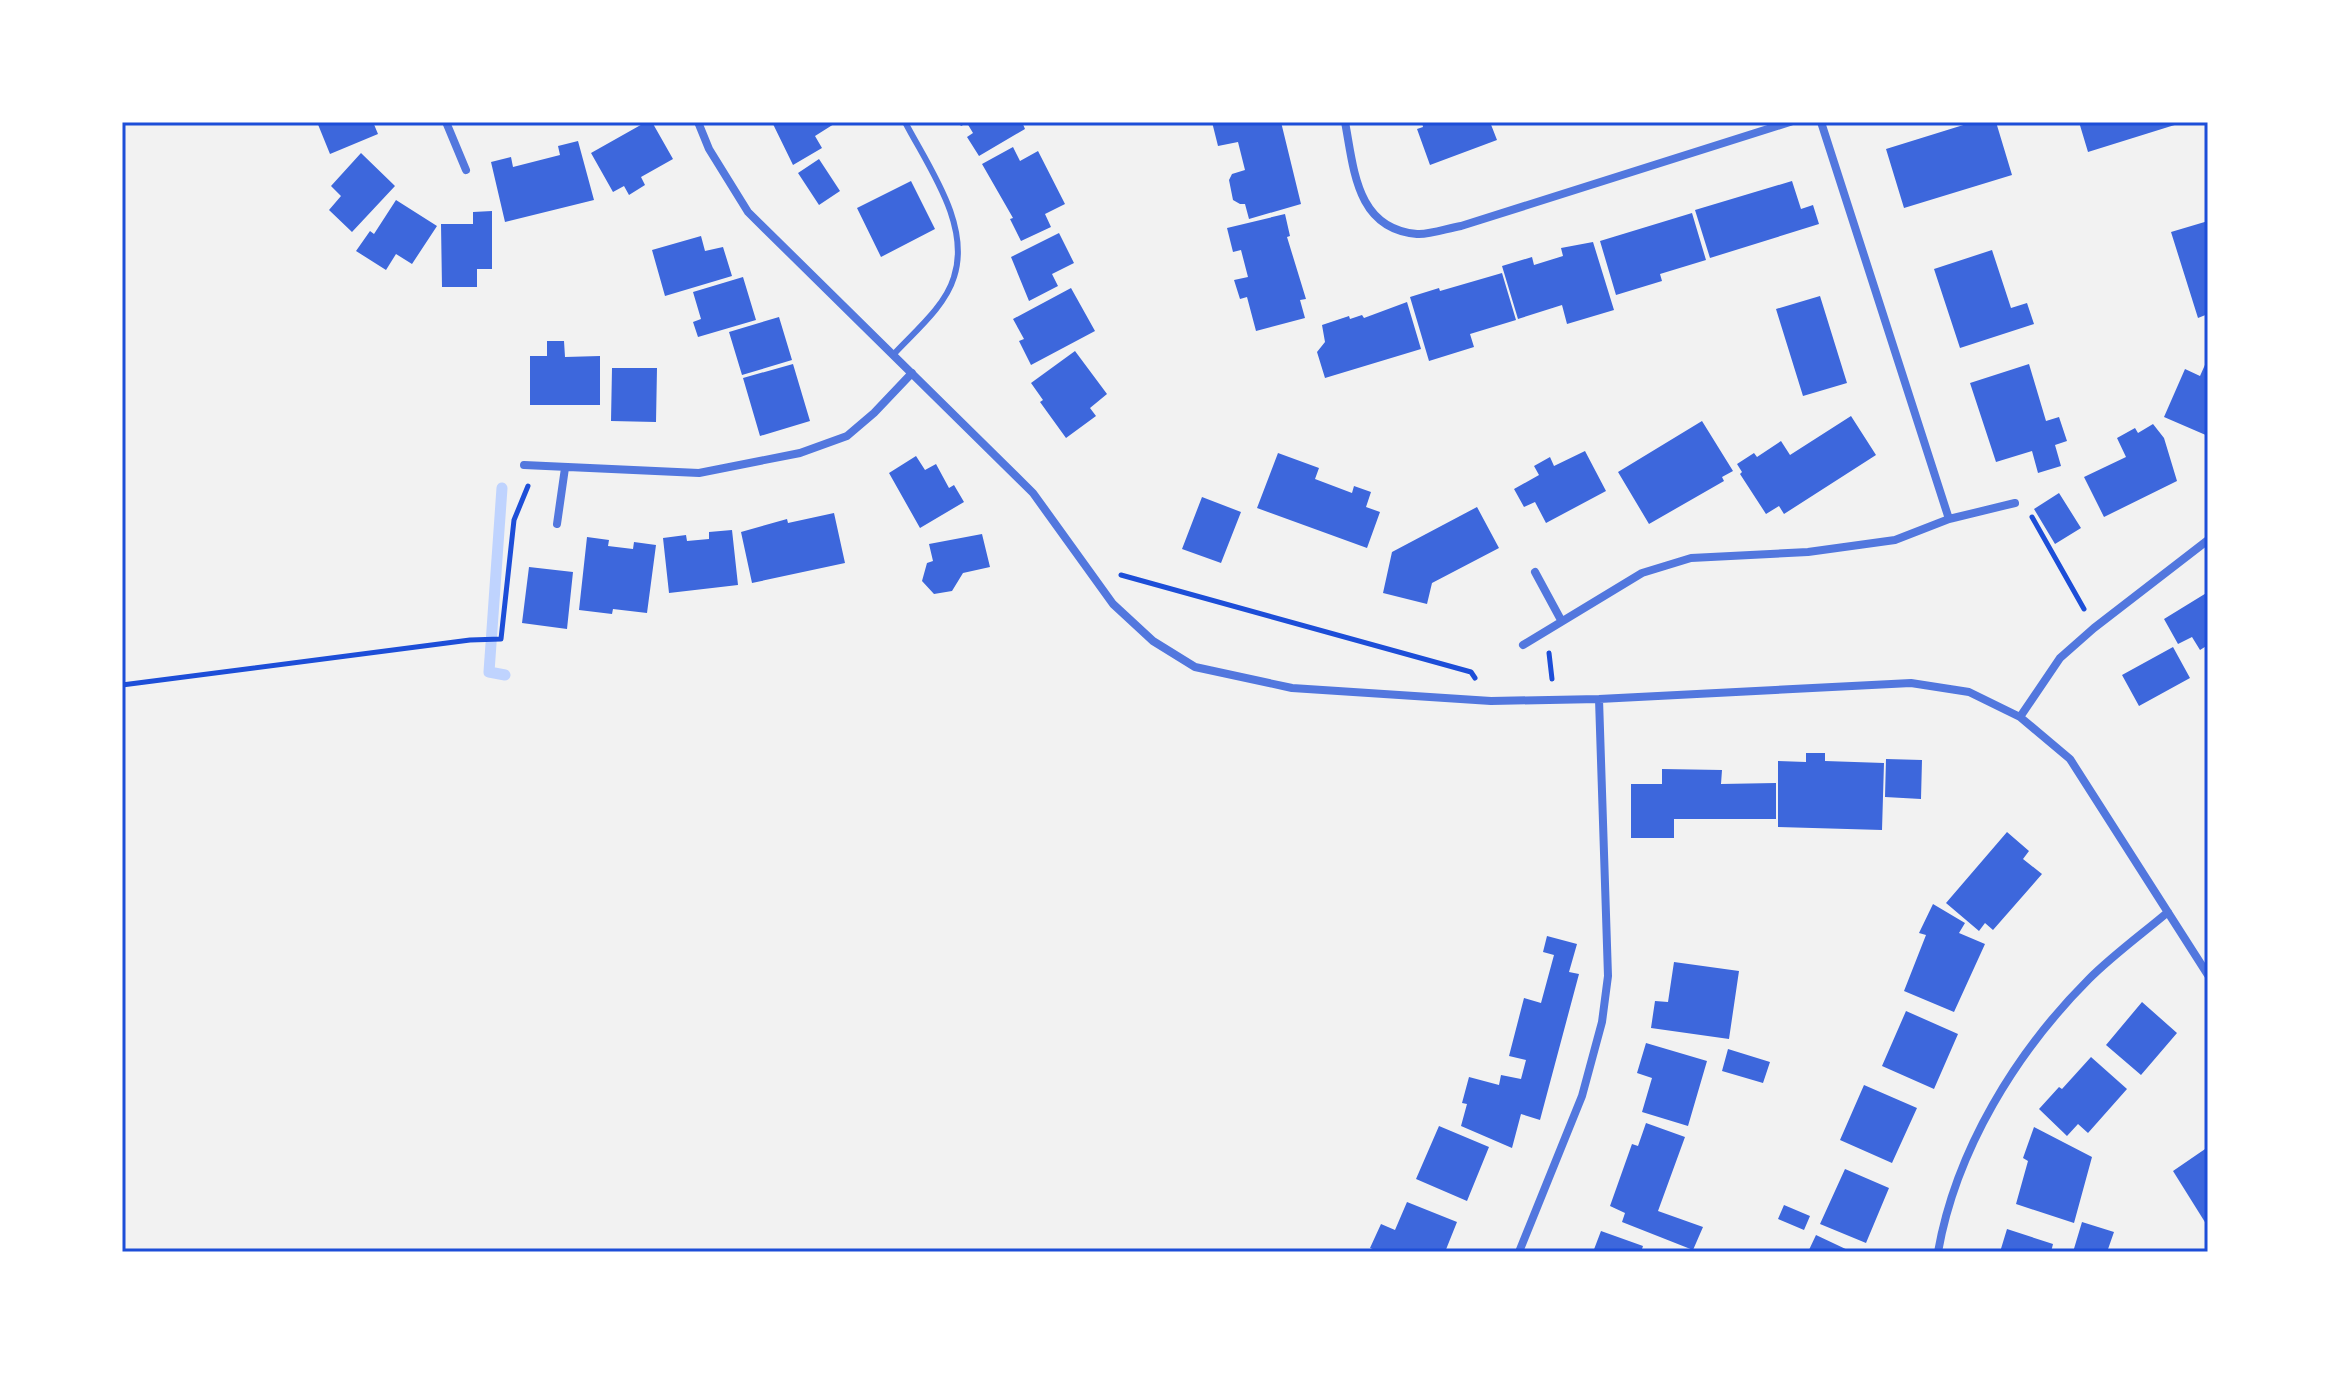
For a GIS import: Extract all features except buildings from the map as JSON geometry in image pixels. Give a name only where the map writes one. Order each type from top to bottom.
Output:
[{"type":"street","points":[[458,122],[446,123],[466,170]]},
{"type":"street","points":[[698,122],[709,149],[748,212],[1033,493],[1113,604],[1153,641],[1195,667],[1292,688],[1491,701],[1599,699],[1911,683],[1969,692],[2020,717],[2070,759],[2208,975]]},
{"type":"street","points":[[1345,122],[1358,189],[1380,223],[1417,234],[1461,226],[1790,122]]},
{"type":"street","points":[[1821,122],[1949,519]]},
{"type":"street","points":[[524,465],[699,473],[800,453],[847,436],[912,373]]},
{"type":"street","points":[[557,524],[565,468]]},
{"type":"street","points":[[1523,645],[1642,573],[1691,558],[1808,552],[1895,540],[1949,519],[2015,503]]},
{"type":"street","points":[[2020,717],[2060,658],[2208,540]]},
{"type":"street","points":[[1535,572],[1561,620]]},
{"type":"street","points":[[1519,1252],[1582,1096],[1602,1022],[1608,976],[1599,699]]},
{"type":"street","points":[[1938,1252],[1945,1213],[1976,1138],[2020,1059],[2090,979],[2168,912]]},
{"type":"lane","points":[[893,355],[936,309],[954,279],[960,251],[957,223],[905,122]]},
{"type":"path","points":[[122,685],[479,639],[501,639],[514,520],[536,466]]},
{"type":"path","points":[[2015,503],[2029,512],[2094,628]]},
{"type":"path","points":[[1086,565],[1471,672],[1491,701]]},
{"type":"path","points":[[1547,630],[1554,700]]},
{"type":"waterway","points":[[502,488],[489,672],[505,675]]}]
